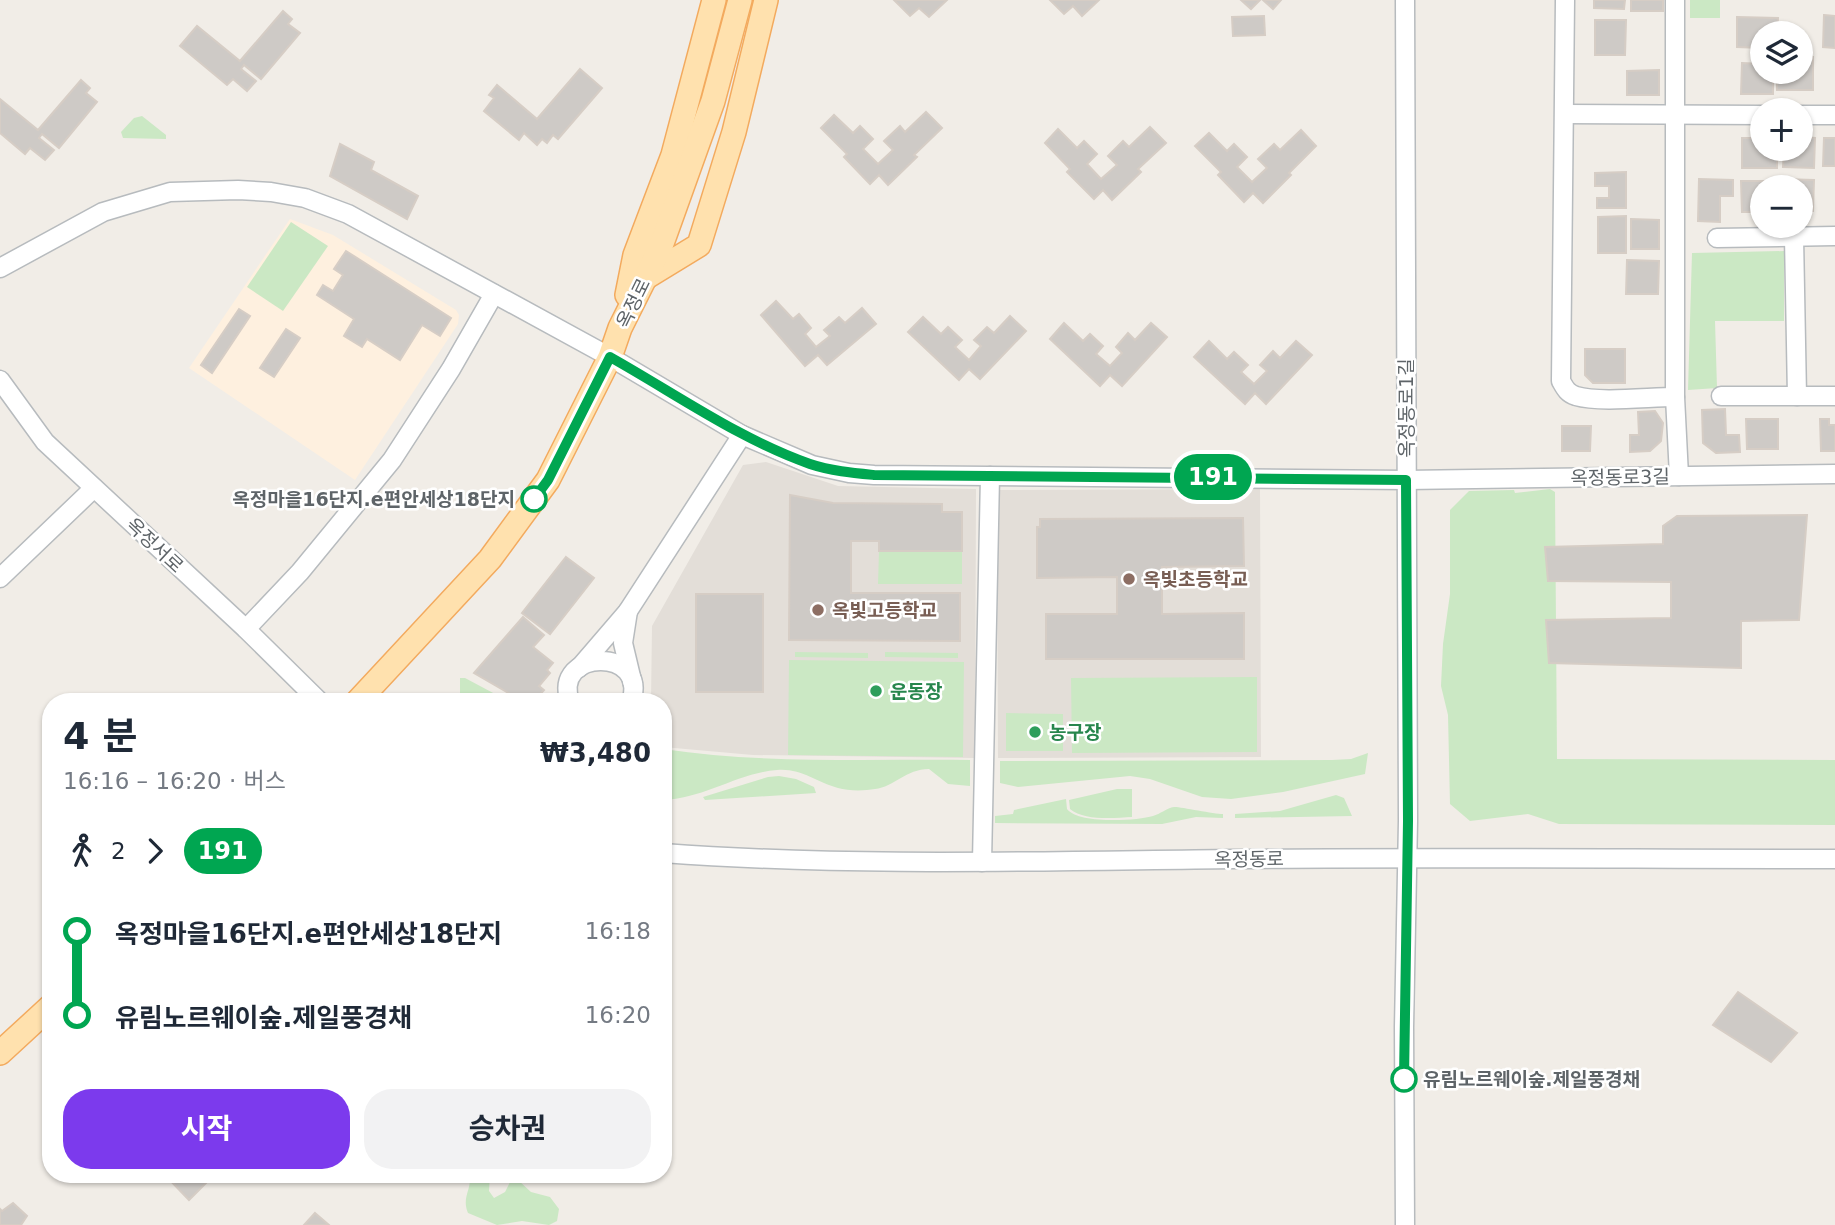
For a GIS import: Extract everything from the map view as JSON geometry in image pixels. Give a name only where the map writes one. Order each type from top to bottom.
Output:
[{"type":"main road","points":[[620,328],[635,255],[673,155],[714,0]]},
{"type":"main road","name":"옥정로","points":[[365,693],[490,559],[548,480],[610,357],[620,328],[661,246],[713,101],[740,0]]},
{"type":"main road","points":[[645,278],[699,245],[734,132],[766,0]]},
{"type":"main road","points":[[0,1053],[42,1014]]},
{"type":"street","name":"옥정동로1길","points":[[1405,0],[1408,858],[1404,1027],[1405,1225]]},
{"type":"street","points":[[1565,0],[1561,381],[1567,391],[1576,396],[1675,397]]},
{"type":"street","points":[[1675,0],[1675,397],[1679,476]]},
{"type":"street","points":[[1565,114],[1750,115]]},
{"type":"street","points":[[1813,115],[1835,116]]},
{"type":"street","name":"옥정동로3길","points":[[0,268],[103,212],[170,192],[238,190],[305,198],[348,214],[610,357],[742,435],[812,465],[874,475],[1406,480],[1835,474]]},
{"type":"street","points":[[1813,237],[1835,236]]},
{"type":"street","points":[[1717,238],[1750,238]]},
{"type":"street","points":[[1794,238],[1797,396]]},
{"type":"street","points":[[246,629],[300,572],[392,460],[451,369],[494,294]]},
{"type":"street","name":"옥정서로","points":[[0,380],[45,442],[311,693]]},
{"type":"street","points":[[1721,396],[1835,396]]},
{"type":"street","points":[[569,693],[569,686],[579,668],[628,611],[742,435]]},
{"type":"street","points":[[982,862],[990,475]]},
{"type":"street","points":[[0,578],[94,488]]},
{"type":"street","points":[[628,611],[623,643],[632,693]]},
{"type":"street","points":[[579,668],[587,662],[606,660],[618,664],[625,670],[632,693]]},
{"type":"street","name":"옥정동로","points":[[672,854],[764,860],[982,862],[1408,858],[1835,859]]},
{"type":"shaded area","points":[[290,219],[333,235],[456,310],[459,315],[458,324],[355,480],[189,368]]},
{"type":"shaded area","name":"옥빛고등학교","points":[[766,462],[838,486],[976,489],[975,758],[753,755],[672,748],[672,693],[651,693],[652,626],[743,465]]},
{"type":"shaded area","name":"옥빛초등학교","points":[[1260,489],[1261,757],[998,758],[997,490]]},
{"type":"green space","points":[[1690,0],[1720,0],[1720,18],[1690,18]]},
{"type":"green space","points":[[142,116],[166,135],[166,139],[123,138],[121,132],[134,118]]},
{"type":"green space","points":[[291,222],[328,246],[283,311],[247,287]]},
{"type":"green space","points":[[1784,251],[1784,321],[1715,321],[1717,388],[1688,390],[1692,253]]},
{"type":"green space","points":[[1550,489],[1555,492],[1557,759],[1835,760],[1835,825],[1559,824],[1528,814],[1470,821],[1450,804],[1448,715],[1441,686],[1450,594],[1450,510],[1469,491],[1514,490],[1515,493]]},
{"type":"green space","points":[[879,551],[962,551],[962,584],[878,584]]},
{"type":"green space","points":[[795,652],[868,653],[868,658],[795,657]]},
{"type":"green space","points":[[885,652],[958,653],[958,658],[885,657]]},
{"type":"green space","name":"운동장","points":[[789,660],[964,662],[963,757],[788,755]]},
{"type":"green space","points":[[1257,677],[1257,752],[1072,753],[1071,678]]},
{"type":"green space","points":[[460,678],[465,678],[493,693],[460,693]]},
{"type":"green space","name":"농구장","points":[[1006,713],[1063,714],[1063,751],[1006,751]]},
{"type":"green space","points":[[672,750],[777,759],[970,760],[970,786],[948,784],[929,769],[914,772],[882,788],[851,790],[794,771],[777,770],[748,776],[672,799]]},
{"type":"green space","points":[[1368,753],[1365,774],[1283,792],[1231,799],[1202,797],[1150,779],[1130,776],[1018,787],[1000,783],[1000,761],[1332,760],[1351,759]]},
{"type":"green space","points":[[768,777],[796,779],[814,787],[816,793],[705,800],[703,797]]},
{"type":"green space","points":[[1117,789],[1132,789],[1132,817],[1091,817],[1070,809],[1069,800]]},
{"type":"green space","points":[[1336,795],[1344,798],[1352,816],[1235,818],[1235,814],[1280,811]]},
{"type":"green space","points":[[1066,799],[1067,809],[1073,814],[1095,819],[1145,818],[1174,807],[1223,814],[1223,818],[1196,817],[1162,824],[995,823],[995,816],[1013,814],[1014,810]]},
{"type":"green space","points":[[489,1183],[489,1191],[494,1198],[505,1192],[510,1183],[521,1183],[531,1192],[550,1197],[559,1209],[557,1221],[549,1225],[522,1221],[497,1225],[468,1213],[466,1202],[470,1184]]},
{"type":"building","points":[[894,0],[947,0],[929,17],[919,8],[910,16]]},
{"type":"building","points":[[1050,0],[1099,0],[1082,16],[1073,6],[1064,14]]},
{"type":"building","points":[[1241,0],[1260,0],[1251,9]]},
{"type":"building","points":[[1263,0],[1281,0],[1273,9]]},
{"type":"building","points":[[1594,0],[1625,0],[1624,9],[1594,8]]},
{"type":"building","points":[[1631,0],[1663,0],[1663,11],[1631,11]]},
{"type":"building","points":[[283,11],[292,19],[288,24],[300,33],[261,79],[244,65],[241,69],[256,81],[247,91],[233,79],[227,85],[180,46],[197,26],[240,61]]},
{"type":"building","points":[[1824,15],[1835,16],[1835,48],[1823,47]]},
{"type":"building","points":[[1264,16],[1265,35],[1233,36],[1232,17]]},
{"type":"building","points":[[1737,17],[1778,18],[1778,21],[1750,21],[1750,48],[1737,47]]},
{"type":"building","points":[[1595,20],[1626,20],[1625,55],[1595,55]]},
{"type":"building","points":[[1742,63],[1750,63],[1750,84],[1773,84],[1773,94],[1741,94]]},
{"type":"building","points":[[580,69],[602,88],[558,139],[553,135],[547,143],[542,139],[537,145],[524,133],[519,140],[484,111],[494,98],[489,95],[497,85],[537,119]]},
{"type":"building","points":[[1659,70],[1659,95],[1627,95],[1627,71]]},
{"type":"building","points":[[81,80],[90,88],[86,93],[97,102],[59,148],[42,134],[39,138],[54,150],[45,160],[30,148],[25,154],[0,133],[0,99],[38,130]]},
{"type":"building","points":[[1777,84],[1813,84],[1813,90],[1777,90]]},
{"type":"building","points":[[926,112],[942,128],[888,185],[879,175],[870,184],[844,157],[847,154],[821,128],[834,115],[853,133],[860,126],[873,139],[863,149],[878,164],[893,150],[884,141],[900,126],[905,132]]},
{"type":"building","points":[[1150,127],[1166,143],[1138,169],[1141,172],[1112,200],[1103,190],[1094,199],[1067,172],[1070,169],[1045,143],[1058,129],[1077,148],[1084,141],[1097,154],[1087,164],[1101,179],[1117,165],[1108,156],[1123,141],[1129,147]]},
{"type":"building","points":[[1301,130],[1316,146],[1263,203],[1253,193],[1244,202],[1218,175],[1221,172],[1195,146],[1209,133],[1227,151],[1234,144],[1247,157],[1237,167],[1252,182],[1267,168],[1258,159],[1274,144],[1280,150]]},
{"type":"building","points":[[1742,138],[1750,138],[1750,161],[1777,161],[1777,168],[1742,168]]},
{"type":"building","points":[[1815,138],[1814,168],[1783,167],[1783,161],[1813,161]]},
{"type":"building","points":[[1824,138],[1835,138],[1835,166],[1823,166]]},
{"type":"building","points":[[340,144],[374,162],[371,170],[418,196],[407,219],[330,176]]},
{"type":"building","points":[[1626,172],[1626,208],[1597,208],[1597,198],[1609,198],[1609,186],[1595,186],[1595,173]]},
{"type":"building","points":[[1699,179],[1733,180],[1733,196],[1720,196],[1720,222],[1698,221]]},
{"type":"building","points":[[1741,181],[1750,181],[1750,212],[1742,212]]},
{"type":"building","points":[[1626,216],[1626,253],[1598,253],[1598,217]]},
{"type":"building","points":[[1631,219],[1659,220],[1659,249],[1631,249]]},
{"type":"building","points":[[346,251],[451,318],[440,336],[422,325],[400,360],[367,339],[362,347],[344,336],[354,319],[317,295],[323,285],[333,291],[343,275],[334,269]]},
{"type":"building","points":[[1627,260],[1659,261],[1658,294],[1626,294]]},
{"type":"building","points":[[776,301],[793,319],[799,314],[811,328],[805,334],[816,347],[830,336],[824,330],[839,317],[845,323],[862,308],[876,324],[827,365],[818,355],[805,366],[761,315]]},
{"type":"building","points":[[239,309],[250,316],[212,373],[201,365]]},
{"type":"building","points":[[1010,316],[1026,331],[980,379],[969,369],[959,380],[908,332],[923,317],[941,334],[948,327],[962,340],[955,347],[969,360],[981,346],[974,340],[987,327],[994,333]]},
{"type":"building","points":[[1064,323],[1083,341],[1090,334],[1103,346],[1096,354],[1110,366],[1122,353],[1116,347],[1128,333],[1135,340],[1151,323],[1167,337],[1122,386],[1110,375],[1100,386],[1050,339]]},
{"type":"building","points":[[286,329],[300,338],[274,377],[260,368]]},
{"type":"building","points":[[1209,341],[1227,359],[1234,352],[1248,365],[1241,372],[1254,384],[1267,371],[1260,365],[1273,351],[1280,358],[1296,341],[1312,355],[1266,404],[1255,393],[1245,404],[1194,357]]},
{"type":"building","points":[[1585,349],[1625,349],[1625,383],[1593,383],[1585,375]]},
{"type":"building","points":[[1725,409],[1726,435],[1739,435],[1740,452],[1716,453],[1703,443],[1702,410]]},
{"type":"building","points":[[1655,411],[1663,423],[1661,441],[1650,451],[1630,452],[1630,435],[1639,435],[1638,412]]},
{"type":"building","points":[[1746,419],[1778,419],[1778,449],[1747,449]]},
{"type":"building","points":[[1820,419],[1829,419],[1829,425],[1835,425],[1835,451],[1821,451]]},
{"type":"building","points":[[1562,426],[1591,426],[1590,451],[1562,451]]},
{"type":"building","points":[[790,495],[833,503],[942,504],[942,512],[962,512],[962,551],[879,551],[879,541],[851,541],[851,593],[960,593],[960,641],[789,640]]},
{"type":"building","points":[[1807,515],[1799,620],[1741,621],[1741,668],[1549,663],[1546,620],[1671,618],[1671,582],[1548,581],[1545,547],[1663,544],[1663,526],[1677,516]]},
{"type":"building","name":"옥빛초등학교","points":[[1243,518],[1244,566],[1162,567],[1162,614],[1244,613],[1244,659],[1046,659],[1046,614],[1117,614],[1117,577],[1037,578],[1037,527],[1040,527],[1040,519]]},
{"type":"building","points":[[566,557],[594,578],[550,634],[522,613]]},
{"type":"building","points":[[696,594],[763,594],[763,692],[696,692]]},
{"type":"building","points":[[523,617],[544,635],[533,647],[553,663],[547,670],[550,673],[539,686],[544,690],[541,693],[508,693],[474,673]]},
{"type":"building","points":[[1738,992],[1797,1033],[1771,1062],[1713,1025]]},
{"type":"building","points":[[173,1183],[206,1183],[189,1200]]},
{"type":"building","points":[[13,1203],[27,1216],[21,1225],[0,1225],[0,1209],[2,1211]]},
{"type":"building","points":[[315,1213],[329,1225],[304,1225]]},
{"type":"bus line","name":"191","points":[[534,499],[548,480],[610,357],[742,435],[812,465],[831,470],[874,475],[1406,480],[1408,821],[1404,1079]]},
{"type":"place","name":"옥정마을16단지.e편안세상18단지","points":[[534,499]]},
{"type":"place","name":"옥빛초등학교","points":[[1129,579]]},
{"type":"place","name":"옥빛고등학교","points":[[818,610]]},
{"type":"place","name":"운동장","points":[[876,691]]},
{"type":"place","name":"농구장","points":[[1035,732]]},
{"type":"place","name":"유림노르웨이숲.제일풍경채","points":[[1404,1079]]}]
